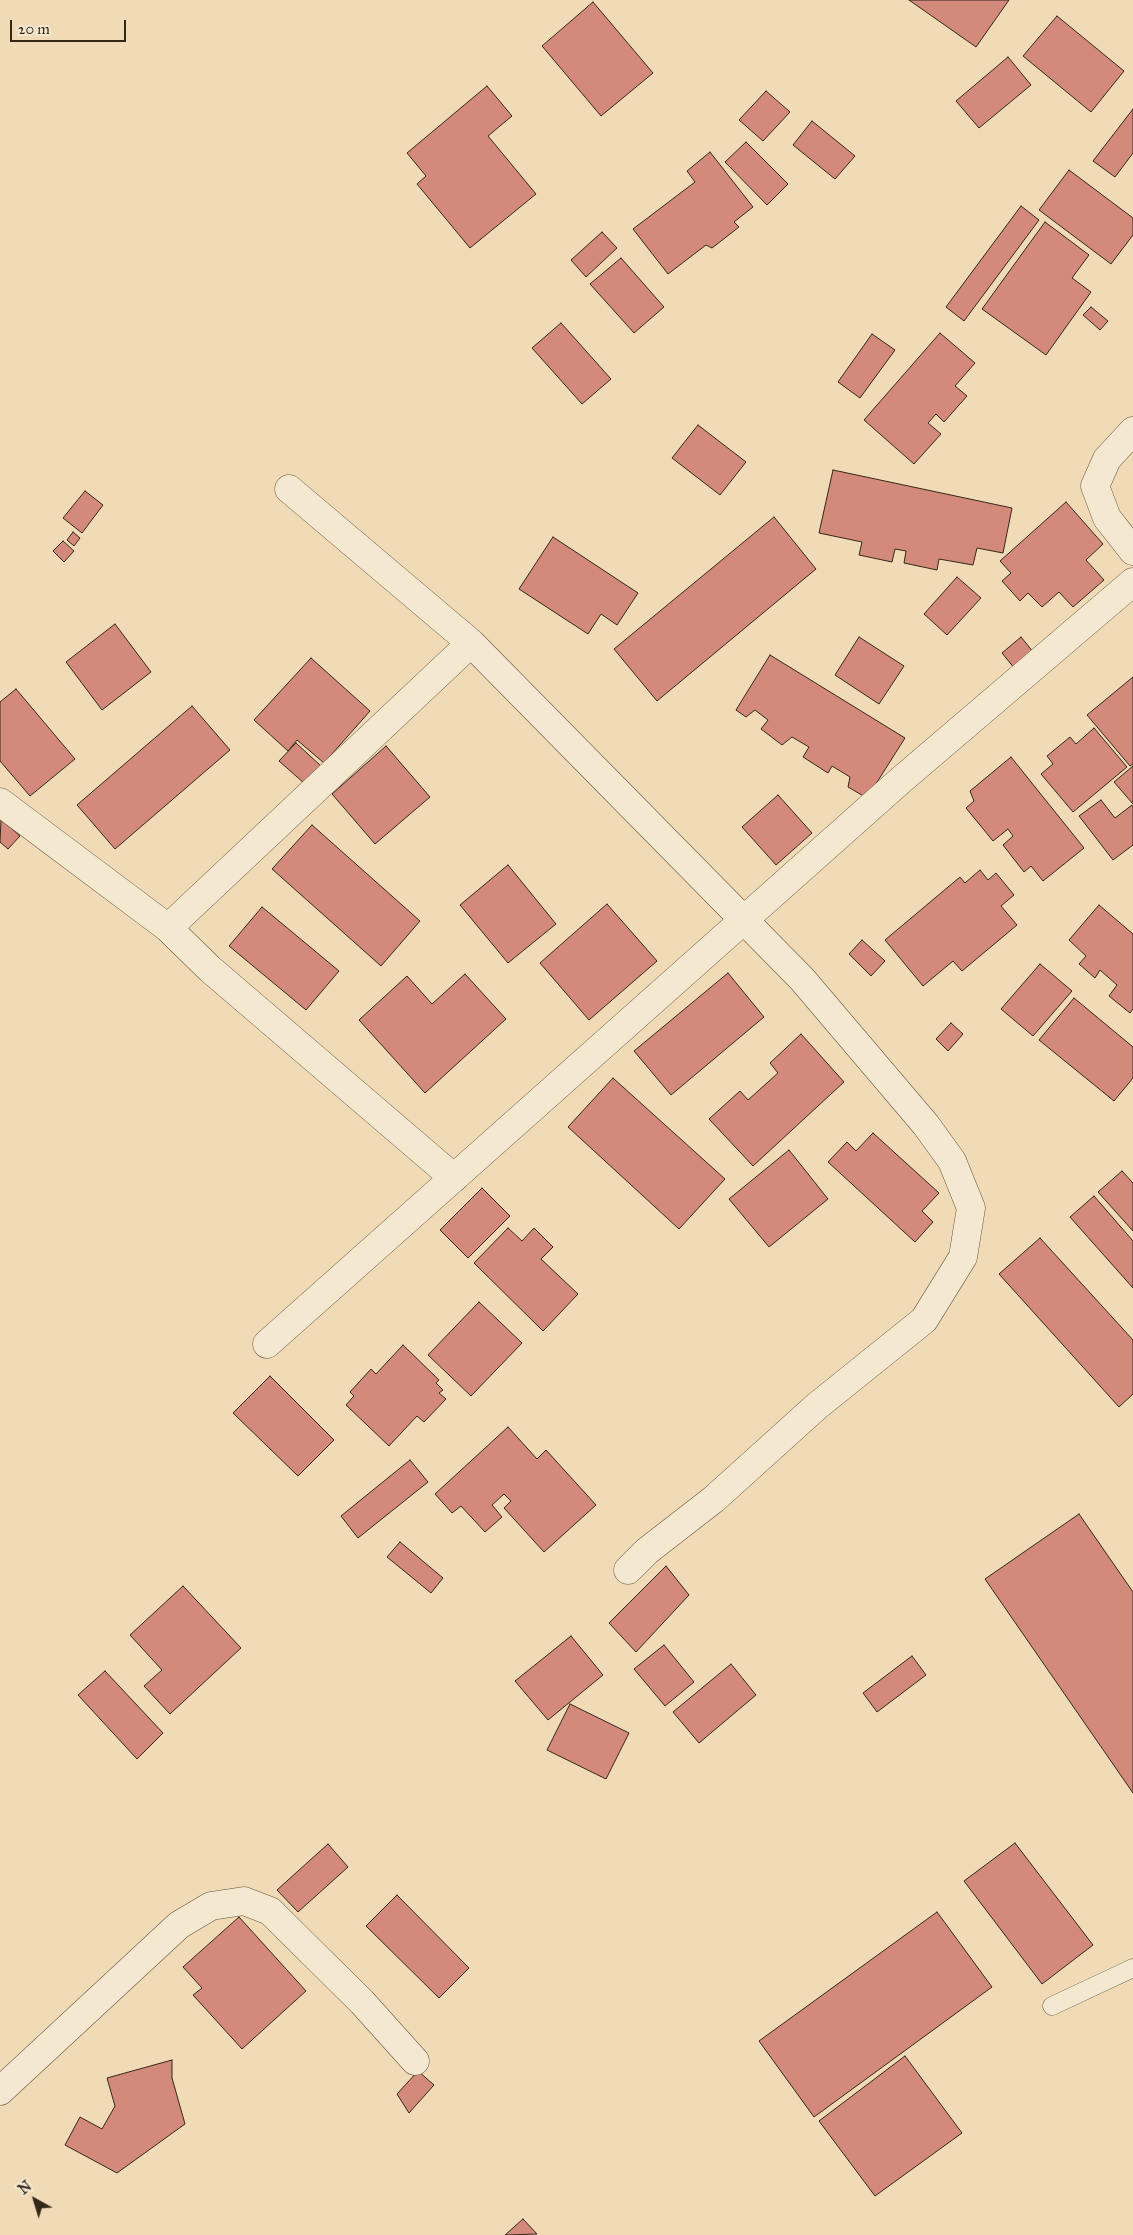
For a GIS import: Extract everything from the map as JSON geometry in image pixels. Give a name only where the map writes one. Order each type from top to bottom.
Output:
[{"type":"street","points":[[1133,431],[1107,459],[1095,486],[1107,518],[1133,551]]},
{"type":"street","points":[[289,488],[471,643],[802,979],[926,1125],[952,1161],[972,1208],[963,1257],[924,1320],[817,1406],[714,1499],[647,1551],[628,1570]]},
{"type":"street","points":[[267,1344],[901,780],[1133,582]]},
{"type":"street","points":[[168,928],[471,643]]},
{"type":"street","points":[[0,802],[168,928],[210,969],[454,1178]]},
{"type":"street","points":[[0,2091],[179,1926],[211,1906],[244,1901],[270,1911],[362,2002],[415,2061]]},
{"type":"lane","points":[[1052,2006],[1133,1968]]},
{"type":"building","points":[[909,0],[1009,0],[976,47]]},
{"type":"building","points":[[593,2],[653,73],[601,116],[542,46]]},
{"type":"building","points":[[1057,16],[1124,71],[1091,112],[1023,56]]},
{"type":"building","points":[[1008,57],[1031,85],[979,128],[956,101]]},
{"type":"building","points":[[487,86],[512,116],[488,136],[536,194],[470,248],[417,184],[426,176],[407,153]]},
{"type":"building","points":[[766,91],[790,112],[763,141],[739,120]]},
{"type":"building","points":[[1133,109],[1133,153],[1115,177],[1093,161]]},
{"type":"building","points":[[812,121],[855,156],[835,179],[793,145]]},
{"type":"building","points":[[746,142],[788,184],[767,205],[725,162]]},
{"type":"building","points":[[710,152],[753,207],[734,222],[739,227],[712,248],[706,245],[668,274],[633,229],[695,182],[687,171]]},
{"type":"building","points":[[1069,170],[1133,218],[1133,235],[1111,264],[1039,210]]},
{"type":"building","points":[[1021,206],[1039,220],[964,321],[946,307]]},
{"type":"building","points":[[1045,222],[1089,255],[1072,278],[1091,292],[1046,355],[982,309]]},
{"type":"building","points":[[602,232],[617,248],[586,277],[571,260]]},
{"type":"building","points":[[621,258],[664,307],[634,333],[590,284]]},
{"type":"building","points":[[1091,307],[1108,321],[1100,330],[1083,315]]},
{"type":"building","points":[[561,323],[611,379],[582,404],[532,348]]},
{"type":"building","points":[[940,333],[975,363],[955,386],[967,396],[944,422],[936,414],[928,423],[941,434],[914,464],[864,420]]},
{"type":"building","points":[[872,334],[895,350],[860,398],[838,382]]},
{"type":"building","points":[[698,425],[746,462],[720,495],[672,458]]},
{"type":"building","points":[[833,470],[1012,508],[1003,553],[977,548],[973,565],[939,559],[937,570],[904,563],[906,551],[895,549],[892,562],[859,555],[862,542],[819,533]]},
{"type":"building","points":[[85,491],[103,505],[82,533],[63,518]]},
{"type":"building","points":[[1066,502],[1103,544],[1086,560],[1104,580],[1073,607],[1059,592],[1042,607],[1028,593],[1020,601],[1002,581],[1011,573],[1000,561]]},
{"type":"building","points":[[774,517],[816,569],[657,701],[614,649]]},
{"type":"building","points":[[73,532],[80,538],[74,546],[67,540]]},
{"type":"building","points":[[553,537],[638,593],[617,625],[601,614],[588,634],[519,589]]},
{"type":"building","points":[[63,541],[74,551],[64,562],[53,551]]},
{"type":"building","points":[[957,577],[981,598],[947,635],[924,614]]},
{"type":"building","points":[[115,624],[151,672],[102,710],[66,662]]},
{"type":"building","points":[[859,637],[904,666],[879,704],[835,675]]},
{"type":"building","points":[[1021,637],[1034,653],[1015,669],[1002,653]]},
{"type":"building","points":[[770,655],[905,738],[867,798],[848,787],[850,777],[832,766],[828,773],[803,757],[809,747],[792,737],[782,745],[761,729],[768,720],[755,710],[746,717],[736,710]]},
{"type":"building","points":[[311,658],[370,711],[324,763],[297,740],[288,751],[254,720]]},
{"type":"building","points":[[1133,677],[1133,764],[1130,766],[1087,715]]},
{"type":"building","points":[[16,689],[75,759],[30,796],[0,761],[0,702]]},
{"type":"building","points":[[192,706],[230,750],[115,849],[77,805]]},
{"type":"building","points":[[1094,728],[1127,767],[1073,812],[1041,774],[1053,764],[1047,756],[1070,737],[1076,744]]},
{"type":"building","points":[[296,743],[321,766],[305,784],[279,761]]},
{"type":"building","points":[[386,746],[430,797],[375,844],[332,794]]},
{"type":"building","points":[[1011,757],[1084,848],[1043,881],[1031,866],[1024,872],[1003,845],[1013,836],[1008,829],[993,841],[966,808],[974,801],[970,791]]},
{"type":"building","points":[[1133,766],[1133,804],[1114,782]]},
{"type":"building","points":[[778,795],[812,833],[776,865],[742,827]]},
{"type":"building","points":[[1101,800],[1115,818],[1132,805],[1133,807],[1133,845],[1113,860],[1079,816]]},
{"type":"building","points":[[1,819],[20,836],[8,849],[0,842]]},
{"type":"building","points":[[312,825],[420,921],[381,966],[272,869]]},
{"type":"building","points":[[508,865],[556,924],[508,963],[460,905]]},
{"type":"building","points":[[980,870],[988,880],[996,873],[1014,895],[1001,906],[1017,925],[962,971],[953,961],[923,986],[885,940],[960,877],[965,883]]},
{"type":"building","points":[[607,904],[657,961],[589,1020],[540,963]]},
{"type":"building","points":[[1099,905],[1133,934],[1133,1009],[1130,1013],[1109,996],[1117,985],[1100,970],[1095,978],[1079,964],[1086,956],[1069,940]]},
{"type":"building","points":[[262,907],[339,971],[306,1010],[229,946]]},
{"type":"building","points":[[862,940],[885,961],[871,976],[849,954]]},
{"type":"building","points":[[1040,964],[1072,991],[1033,1036],[1001,1009]]},
{"type":"building","points":[[728,973],[764,1017],[671,1095],[634,1051]]},
{"type":"building","points":[[465,974],[506,1019],[425,1093],[359,1020],[407,976],[432,1004]]},
{"type":"building","points":[[1074,998],[1133,1047],[1133,1078],[1114,1101],[1039,1040]]},
{"type":"building","points":[[951,1023],[963,1034],[948,1051],[936,1039]]},
{"type":"building","points":[[801,1034],[844,1082],[753,1166],[709,1119],[740,1091],[748,1100],[778,1073],[770,1063]]},
{"type":"building","points":[[613,1078],[725,1179],[679,1229],[568,1127]]},
{"type":"building","points":[[873,1133],[939,1193],[922,1211],[933,1222],[915,1242],[828,1162],[847,1142],[856,1151]]},
{"type":"building","points":[[789,1150],[828,1199],[769,1247],[729,1199]]},
{"type":"building","points":[[1122,1171],[1133,1183],[1133,1231],[1098,1192]]},
{"type":"building","points":[[482,1188],[510,1216],[468,1258],[440,1230]]},
{"type":"building","points":[[1094,1196],[1133,1241],[1133,1288],[1070,1217]]},
{"type":"building","points":[[508,1228],[522,1241],[534,1228],[553,1247],[541,1259],[578,1294],[543,1331],[474,1263]]},
{"type":"building","points":[[1040,1238],[1133,1340],[1133,1394],[1119,1407],[999,1274]]},
{"type":"building","points":[[479,1302],[522,1343],[471,1396],[428,1355]]},
{"type":"building","points":[[403,1345],[439,1380],[436,1383],[443,1390],[439,1393],[446,1399],[424,1422],[417,1416],[389,1446],[346,1405],[354,1396],[350,1392],[371,1369],[376,1374]]},
{"type":"building","points":[[270,1376],[334,1440],[298,1476],[233,1413]]},
{"type":"building","points":[[508,1427],[537,1459],[546,1450],[596,1505],[544,1552],[504,1508],[511,1501],[504,1494],[492,1505],[502,1517],[485,1532],[461,1506],[452,1513],[435,1494]]},
{"type":"building","points":[[410,1460],[428,1482],[358,1538],[341,1516]]},
{"type":"building","points":[[1079,1514],[1133,1592],[1133,1793],[985,1579]]},
{"type":"building","points":[[400,1542],[443,1578],[431,1593],[387,1557]]},
{"type":"building","points":[[666,1566],[689,1595],[636,1652],[609,1623]]},
{"type":"building","points":[[183,1586],[241,1648],[170,1714],[144,1686],[162,1670],[130,1635]]},
{"type":"building","points":[[571,1636],[603,1675],[548,1720],[515,1681]]},
{"type":"building","points":[[664,1645],[694,1682],[665,1706],[634,1669]]},
{"type":"building","points":[[912,1656],[926,1675],[877,1712],[863,1693]]},
{"type":"building","points":[[731,1664],[756,1695],[699,1743],[673,1712]]},
{"type":"building","points":[[105,1671],[163,1733],[137,1759],[78,1695]]},
{"type":"building","points":[[570,1704],[629,1733],[606,1779],[547,1750]]},
{"type":"building","points":[[1015,1843],[1093,1945],[1042,1984],[964,1881]]},
{"type":"building","points":[[328,1844],[348,1867],[298,1912],[277,1890]]},
{"type":"building","points":[[397,1895],[469,1968],[439,1998],[366,1926]]},
{"type":"building","points":[[937,1912],[992,1987],[814,2117],[759,2041]]},
{"type":"building","points":[[239,1917],[306,1991],[242,2049],[193,1995],[202,1988],[183,1967]]},
{"type":"building","points":[[905,2056],[962,2133],[875,2196],[819,2121]]},
{"type":"building","points":[[172,2060],[172,2078],[185,2124],[117,2173],[65,2145],[80,2117],[102,2129],[115,2106],[107,2078]]},
{"type":"building","points":[[418,2071],[434,2085],[409,2113],[397,2094]]},
{"type":"building","points":[[523,2219],[537,2234],[505,2235]]}]
